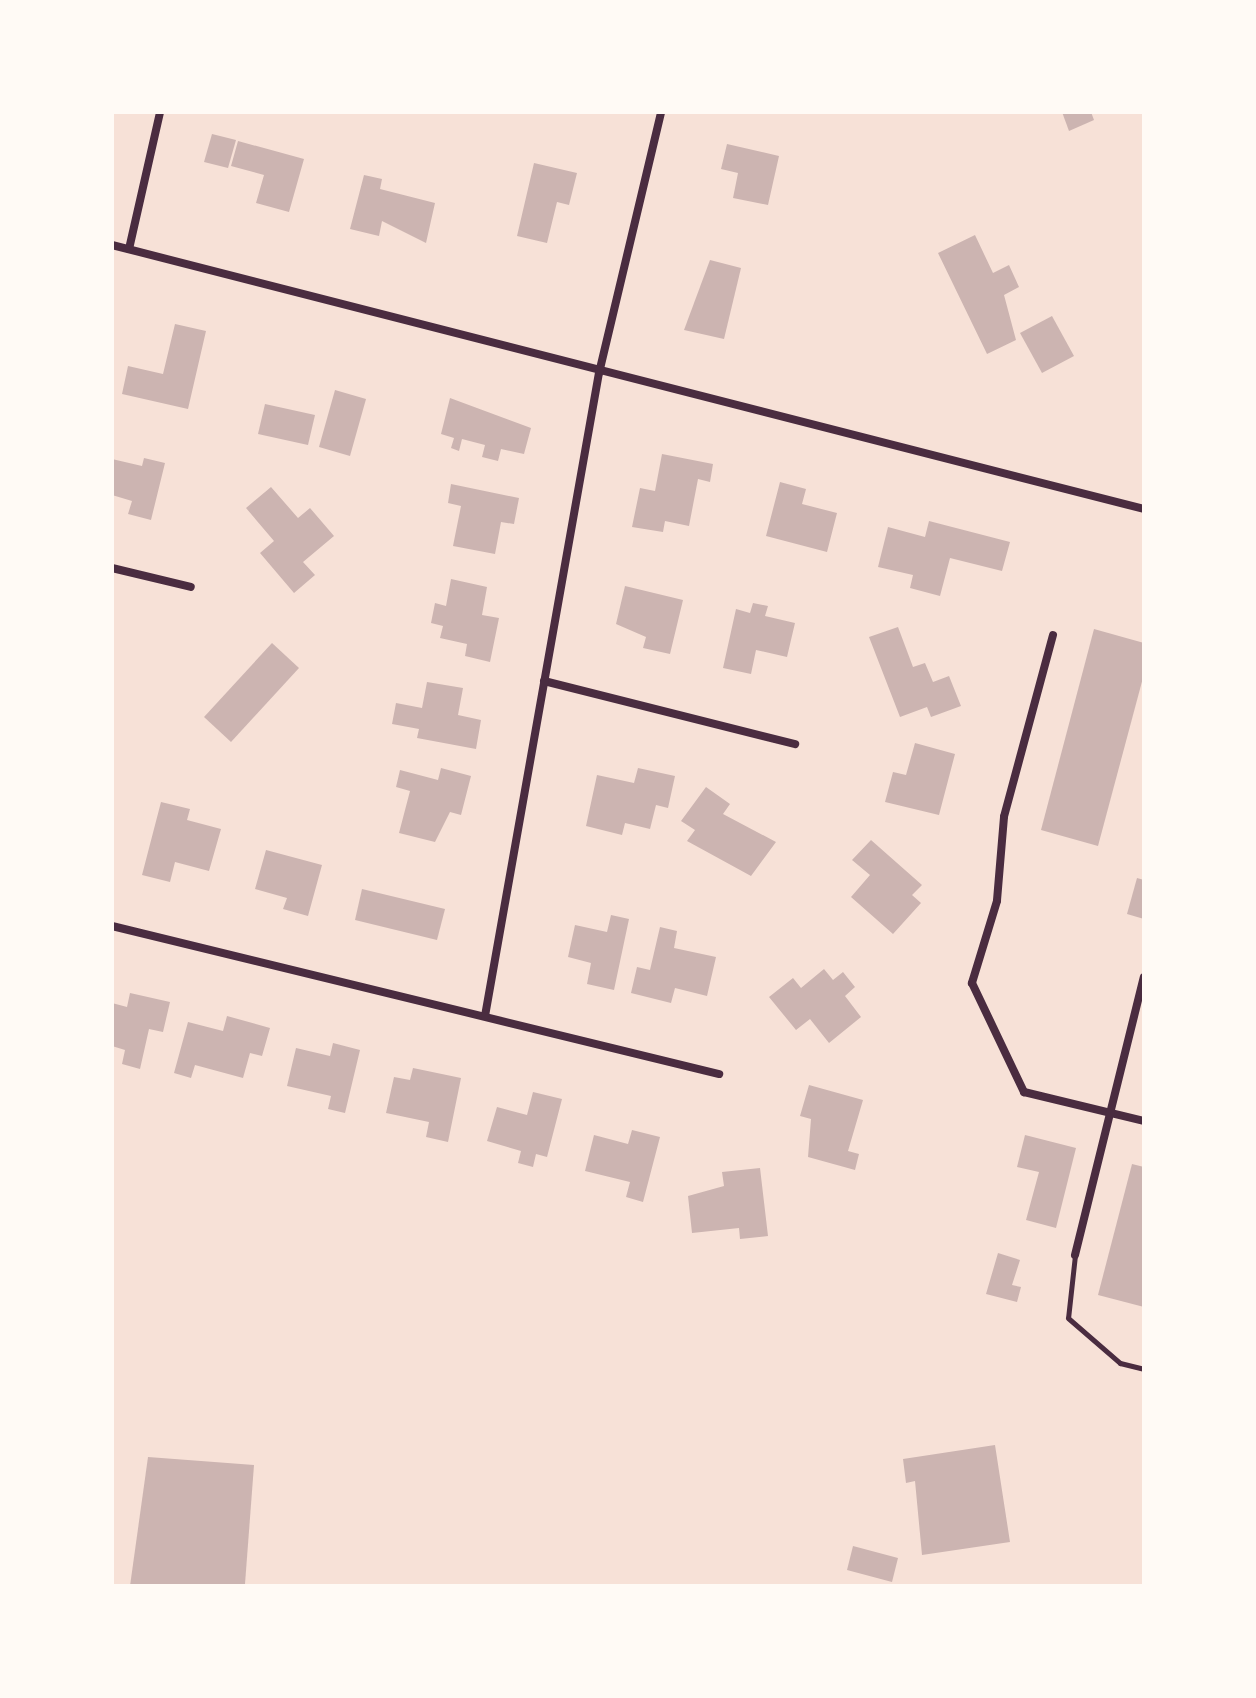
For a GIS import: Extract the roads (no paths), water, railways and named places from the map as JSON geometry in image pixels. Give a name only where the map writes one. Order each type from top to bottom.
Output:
[{"type":"street","points":[[129,249],[160,112]]},
{"type":"street","points":[[485,1016],[599,373],[661,112]]},
{"type":"street","points":[[112,245],[599,373],[1144,509]]},
{"type":"street","points":[[112,568],[191,587]]},
{"type":"street","points":[[1053,635],[1004,817],[997,901],[972,983],[1024,1092],[1144,1121]]},
{"type":"street","points":[[544,681],[795,744]]},
{"type":"street","points":[[112,926],[719,1074]]},
{"type":"street","points":[[1075,1255],[1144,977]]},
{"type":"lane","points":[[1075,1255],[1068,1318],[1120,1363],[1144,1369]]}]
